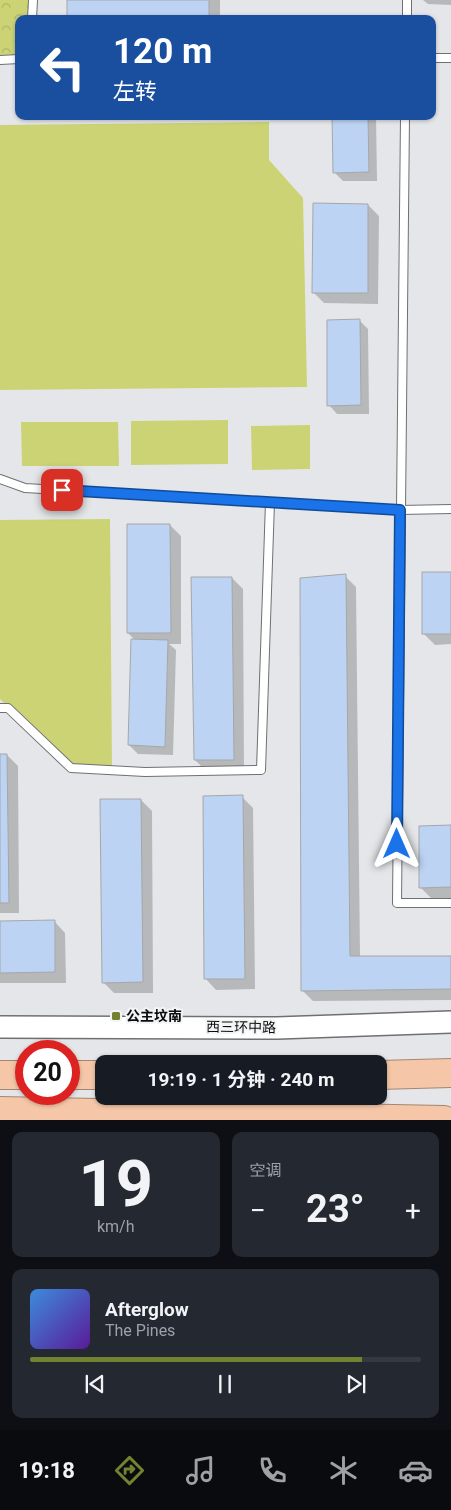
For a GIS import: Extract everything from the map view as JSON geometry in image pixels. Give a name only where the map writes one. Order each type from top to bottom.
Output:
[{"type":"highway","points":[[387,1075],[451,1073]]},
{"type":"highway","points":[[0,1075],[15,1075]]},
{"type":"highway","points":[[80,1075],[95,1075]]},
{"type":"highway","points":[[0,1111],[444,1120]]},
{"type":"street","name":"西三环中路","points":[[0,1027],[277,1028],[451,1022]]},
{"type":"lane","points":[[32,15],[33,0]]},
{"type":"lane","points":[[407,0],[407,15]]},
{"type":"lane","points":[[436,58],[451,58]]},
{"type":"lane","points":[[0,60],[15,60]]},
{"type":"lane","points":[[406,120],[397,903],[451,903]]},
{"type":"lane","points":[[0,479],[25,488],[400,510],[451,509]]},
{"type":"lane","points":[[0,708],[8,708],[71,768],[144,772],[261,770],[270,502]]},
{"type":"green space","points":[[0,0],[33,0],[32,15],[15,15],[15,59],[0,60]]},
{"type":"green space","points":[[269,122],[269,160],[303,198],[307,387],[0,390],[0,125]]},
{"type":"green space","points":[[228,420],[228,464],[131,465],[131,421]]},
{"type":"green space","points":[[21,422],[118,422],[119,466],[22,466]]},
{"type":"green space","points":[[310,425],[310,469],[252,470],[251,426]]},
{"type":"green space","points":[[110,519],[112,770],[71,768],[0,699],[0,520]]},
{"type":"building","points":[[67,0],[209,0],[209,15],[67,15]]},
{"type":"building","points":[[332,120],[368,120],[369,172],[333,173]]},
{"type":"building","points":[[313,203],[368,204],[368,293],[312,293]]},
{"type":"building","points":[[360,319],[361,405],[327,406],[327,320]]},
{"type":"building","points":[[127,524],[170,524],[171,633],[127,633]]},
{"type":"building","points":[[422,572],[451,572],[451,634],[422,634]]},
{"type":"building","points":[[346,574],[350,956],[451,956],[451,989],[301,991],[300,578]]},
{"type":"building","points":[[191,577],[232,577],[234,760],[194,760]]},
{"type":"building","points":[[131,639],[168,640],[165,747],[128,745]]},
{"type":"building","points":[[0,754],[7,754],[9,903],[0,903]]},
{"type":"building","points":[[243,795],[245,979],[204,979],[203,796]]},
{"type":"building","points":[[100,799],[141,799],[143,982],[102,983]]},
{"type":"building","points":[[451,825],[451,887],[419,888],[419,826]]},
{"type":"building","points":[[55,920],[55,972],[0,973],[0,921]]},
{"type":"place","name":"公主坟南","points":[[116,1016]]},
{"type":"route","points":[[62,490],[400,510],[397,844]]}]
